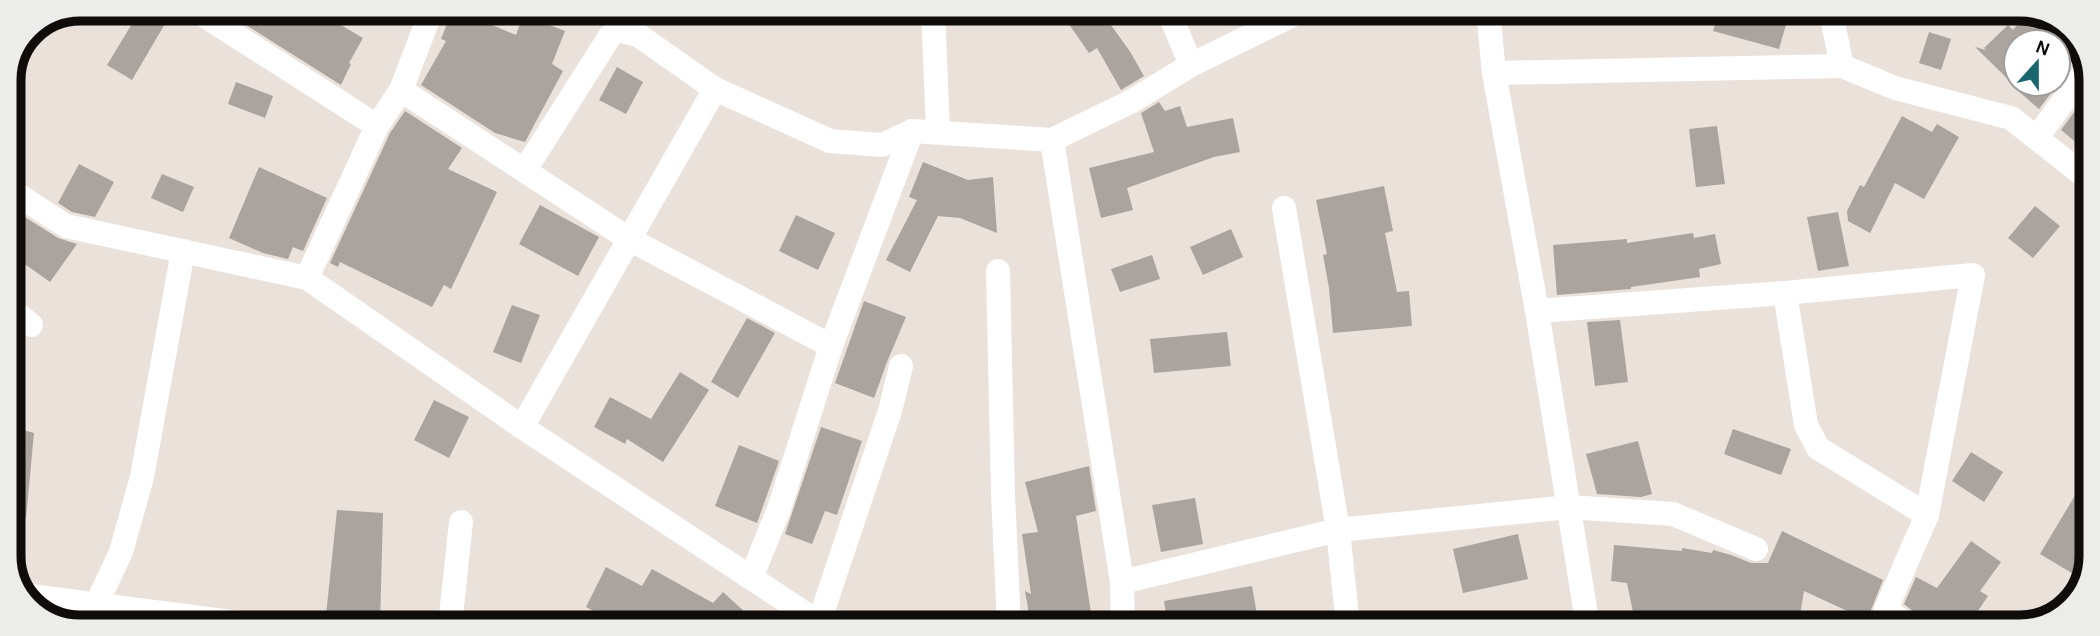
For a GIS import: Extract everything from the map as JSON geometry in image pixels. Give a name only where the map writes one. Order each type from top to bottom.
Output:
[{"type":"street","points":[[213,21],[377,126]]},
{"type":"street","points":[[307,278],[377,126],[401,90],[427,21]]},
{"type":"street","points":[[933,21],[938,131]]},
{"type":"street","points":[[1173,21],[1191,65]]},
{"type":"street","points":[[525,170],[610,36],[617,30],[638,35],[715,89],[830,141],[882,145],[912,131],[1052,140],[1132,101],[1191,65],[1281,21]]},
{"type":"street","points":[[1489,21],[1494,73],[1537,311],[1586,615]]},
{"type":"street","points":[[1834,21],[1842,66]]},
{"type":"street","points":[[1494,73],[1842,66],[1895,88],[2011,118],[2079,171]]},
{"type":"street","points":[[2037,137],[2079,80]]},
{"type":"street","points":[[522,427],[715,89]]},
{"type":"street","points":[[401,90],[629,239],[831,346]]},
{"type":"street","points":[[751,578],[779,509],[831,346],[912,131]]},
{"type":"street","points":[[1052,140],[1122,583],[1123,615]]},
{"type":"street","points":[[21,197],[66,226],[307,278],[522,427],[805,615]]},
{"type":"street","points":[[1284,208],[1338,530],[1347,615]]},
{"type":"street","points":[[41,600],[94,615],[121,552],[142,477],[183,251]]},
{"type":"street","points":[[998,271],[1008,615]]},
{"type":"street","points":[[1537,311],[1785,293],[1973,275],[1927,515],[1886,609],[1894,615]]},
{"type":"street","points":[[1785,293],[1806,425],[1818,448],[1927,515]]},
{"type":"street","points":[[21,317],[31,325]]},
{"type":"street","points":[[823,615],[890,411],[901,366]]},
{"type":"street","points":[[1122,583],[1338,530],[1569,507],[1673,514],[1756,549]]},
{"type":"street","points":[[451,615],[461,522]]},
{"type":"building","points":[[134,21],[167,21],[132,80],[107,65]]},
{"type":"building","points":[[240,21],[334,21],[363,38],[341,85]]},
{"type":"building","points":[[448,21],[482,21],[516,35],[521,21],[539,21],[565,31],[552,64],[563,71],[525,142],[495,133],[421,85],[446,41],[441,39]]},
{"type":"building","points":[[1067,21],[1108,21],[1144,76],[1121,90],[1097,48],[1089,53]]},
{"type":"building","points":[[1716,21],[1787,21],[1779,49],[1713,31]]},
{"type":"building","points":[[2020,21],[2046,28],[2015,28]]},
{"type":"building","points":[[2002,31],[2002,73],[1975,47],[1986,50],[1984,48]]},
{"type":"building","points":[[1929,32],[1951,39],[1941,70],[1919,63]]},
{"type":"building","points":[[617,67],[643,82],[626,114],[599,100]]},
{"type":"building","points":[[236,82],[273,96],[265,118],[228,104]]},
{"type":"building","points":[[2026,98],[2047,98],[2039,109]]},
{"type":"building","points":[[1159,102],[1165,111],[1180,106],[1187,127],[1233,118],[1240,152],[1214,157],[1127,188],[1133,210],[1101,218],[1089,168],[1154,152],[1141,113]]},
{"type":"building","points":[[2079,106],[2079,145],[2061,130]]},
{"type":"building","points":[[405,111],[462,148],[448,169],[497,192],[451,289],[444,285],[432,307],[340,262],[338,267],[330,263],[390,133]]},
{"type":"building","points":[[1902,116],[1932,132],[1937,124],[1959,137],[1924,199],[1895,183],[1870,233],[1848,221],[1847,211],[1860,185],[1864,187]]},
{"type":"building","points":[[1717,126],[1725,184],[1696,187],[1689,129]]},
{"type":"building","points":[[923,162],[968,180],[993,177],[997,233],[960,218],[938,216],[910,272],[886,260],[917,200],[909,197]]},
{"type":"building","points":[[79,164],[114,182],[95,217],[72,212],[58,203]]},
{"type":"building","points":[[259,167],[327,198],[303,251],[293,247],[288,259],[263,253],[229,238]]},
{"type":"building","points":[[162,174],[194,187],[183,212],[151,198]]},
{"type":"building","points":[[1384,186],[1393,231],[1385,233],[1397,292],[1409,291],[1412,326],[1333,333],[1323,255],[1327,254],[1316,200]]},
{"type":"building","points":[[540,205],[599,237],[578,276],[519,244]]},
{"type":"building","points":[[2035,206],[2060,226],[2033,258],[2008,238]]},
{"type":"building","points":[[1838,212],[1849,266],[1818,271],[1807,217]]},
{"type":"building","points":[[21,215],[58,238],[77,244],[50,282],[21,261]]},
{"type":"building","points":[[796,215],[835,233],[818,270],[779,251]]},
{"type":"building","points":[[1231,229],[1243,257],[1203,275],[1190,247]]},
{"type":"building","points":[[1693,233],[1694,238],[1715,234],[1721,264],[1699,269],[1700,277],[1631,289],[1557,295],[1553,245],[1627,239],[1627,243]]},
{"type":"building","points":[[1152,255],[1160,279],[1120,292],[1111,269]]},
{"type":"building","points":[[864,301],[906,317],[874,398],[835,383]]},
{"type":"building","points":[[512,305],[540,315],[521,363],[493,352]]},
{"type":"building","points":[[747,318],[775,333],[738,398],[711,382]]},
{"type":"building","points":[[1620,320],[1628,382],[1595,386],[1587,322]]},
{"type":"building","points":[[1227,332],[1231,366],[1154,373],[1150,339]]},
{"type":"building","points":[[680,372],[709,390],[663,462],[627,439],[625,444],[594,427],[610,397],[651,419]]},
{"type":"building","points":[[434,400],[469,417],[449,458],[414,440]]},
{"type":"building","points":[[821,427],[862,441],[837,515],[825,511],[812,544],[785,534]]},
{"type":"building","points":[[21,429],[34,433],[26,518],[21,518]]},
{"type":"building","points":[[1733,429],[1791,449],[1781,475],[1724,454]]},
{"type":"building","points":[[1638,441],[1652,494],[1641,497],[1597,494],[1586,454]]},
{"type":"building","points":[[739,445],[779,461],[757,523],[715,506]]},
{"type":"building","points":[[1971,452],[2003,472],[1984,502],[1952,481]]},
{"type":"building","points":[[1089,466],[1096,511],[1076,516],[1091,615],[1029,615],[1025,591],[1031,594],[1022,534],[1038,532],[1025,482]]},
{"type":"building","points":[[2079,489],[2079,556],[2075,575],[2040,554]]},
{"type":"building","points":[[1195,498],[1203,544],[1161,552],[1152,505]]},
{"type":"building","points":[[337,510],[383,513],[380,615],[326,615]]},
{"type":"building","points":[[1782,531],[1883,580],[1871,610],[1873,615],[1856,615],[1804,591],[1800,615],[1634,615],[1627,583],[1611,581],[1614,545],[1682,551],[1682,548],[1712,553],[1713,550],[1751,563],[1768,563]]},
{"type":"building","points":[[1518,534],[1528,579],[1463,593],[1453,549]]},
{"type":"building","points":[[1971,541],[2001,562],[1980,591],[1988,596],[1975,615],[1918,615],[1904,604],[1916,577],[1937,588]]},
{"type":"building","points":[[606,567],[642,586],[652,569],[713,603],[723,592],[746,613],[601,615],[586,607]]},
{"type":"building","points":[[1252,586],[1257,615],[1166,615],[1164,601]]}]
